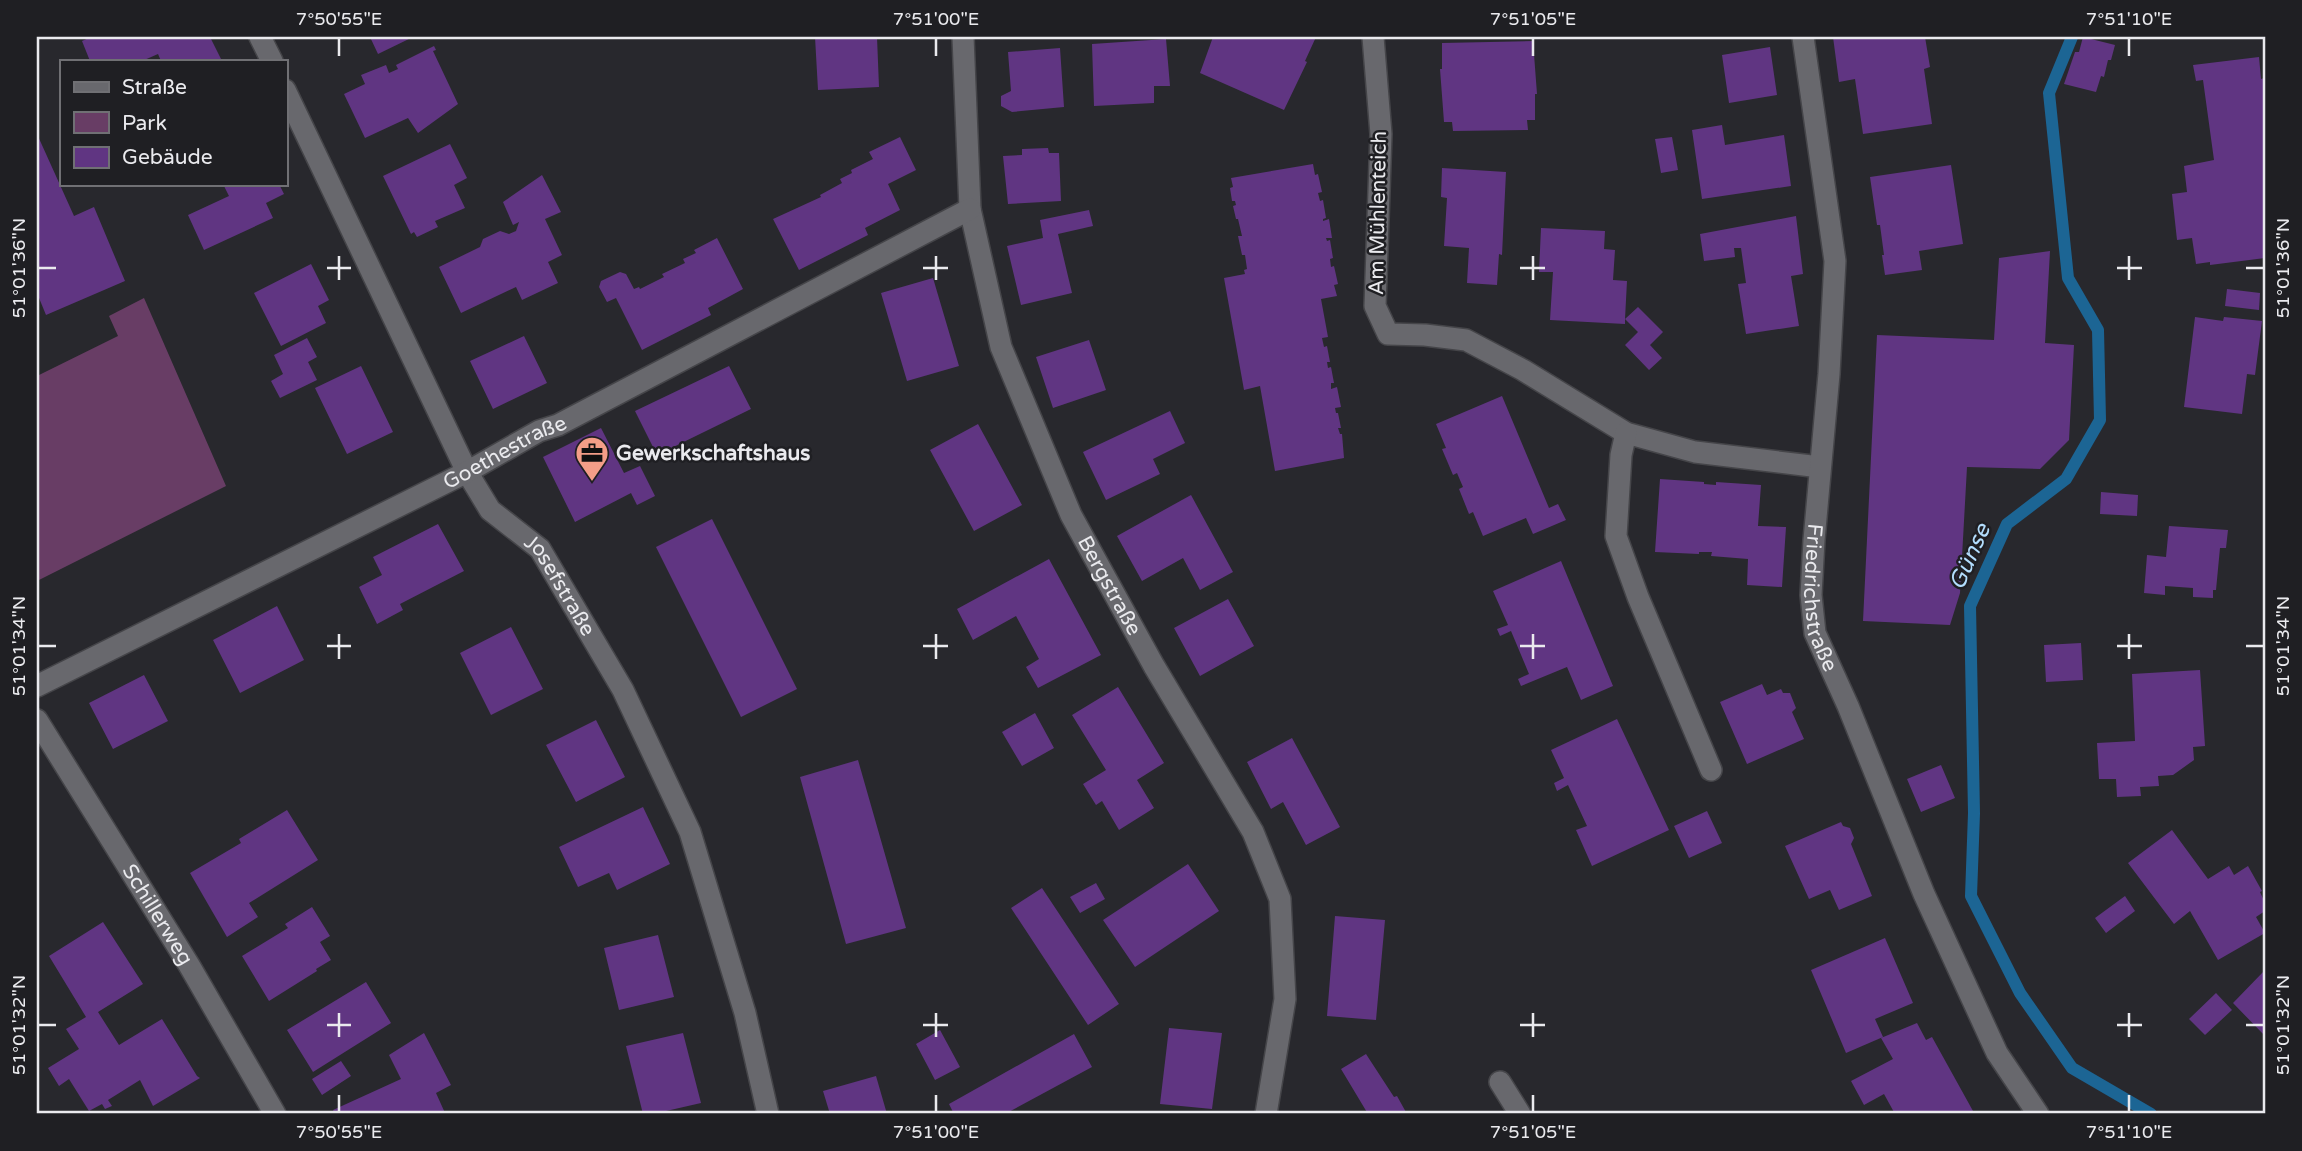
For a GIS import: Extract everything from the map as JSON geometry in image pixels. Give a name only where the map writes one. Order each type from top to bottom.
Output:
[{"type":"street","points":[[260,37],[272,60]]},
{"type":"street","name":"Bergstraße","points":[[963,37],[970,209],[1001,347],[1071,515],[1154,666],[1253,832],[1280,899],[1285,999],[1266,1114]]},
{"type":"street","name":"Am Mühlenteich","points":[[1373,37],[1381,134],[1375,306],[1388,334],[1425,335],[1466,341],[1523,370],[1626,433],[1695,452],[1820,467]]},
{"type":"street","name":"Friedrichstraße","points":[[1803,37],[1835,261],[1829,374],[1811,595],[1815,633],[1924,894],[1997,1053],[2038,1114]]},
{"type":"street","name":"Josefstraße","points":[[287,94],[467,472],[490,510],[540,549],[623,690],[690,832],[745,1013],[768,1114]]},
{"type":"street","name":"Goethestraße","points":[[37,686],[467,472],[539,431],[558,425],[970,209]]},
{"type":"street","points":[[1626,433],[1621,455],[1616,536],[1638,597],[1711,770]]},
{"type":"street","name":"Schillerweg","points":[[37,720],[189,965],[275,1114]]},
{"type":"street","points":[[1500,1082],[1520,1114]]},
{"type":"green space","points":[[144,298],[226,486],[37,581],[37,376],[118,336],[109,316]]},
{"type":"building","points":[[91,37],[210,37],[222,60],[161,60],[158,54],[144,60],[90,60],[82,41]]},
{"type":"building","points":[[370,37],[413,37],[378,54]]},
{"type":"building","points":[[815,37],[877,37],[879,87],[818,90]]},
{"type":"building","points":[[1213,37],[1316,37],[1284,110],[1200,73]]},
{"type":"building","points":[[1833,37],[1925,37],[1930,67],[1924,69],[1932,124],[1863,134],[1855,79],[1839,82]]},
{"type":"building","points":[[2083,37],[2115,45],[2096,92],[2064,84]]},
{"type":"building","points":[[1166,39],[1170,86],[1154,86],[1154,103],[1094,106],[1092,44]]},
{"type":"building","points":[[1533,41],[1537,94],[1535,120],[1527,120],[1528,130],[1453,131],[1452,122],[1444,122],[1440,69],[1442,43]]},
{"type":"building","points":[[434,46],[436,50],[433,51],[458,104],[418,133],[408,118],[365,138],[344,94],[365,84],[361,75],[386,65],[389,73],[398,69],[396,65]]},
{"type":"building","points":[[1770,47],[1777,95],[1729,103],[1722,55]]},
{"type":"building","points":[[1060,48],[1064,107],[1012,112],[1001,106],[1001,96],[1011,91],[1008,52]]},
{"type":"building","points":[[2259,57],[2261,79],[2264,78],[2265,82],[2265,258],[2210,265],[2210,262],[2196,264],[2192,238],[2177,240],[2172,194],[2187,192],[2184,166],[2214,160],[2203,80],[2196,81],[2193,65]]},
{"type":"building","points":[[1722,125],[1725,145],[1784,135],[1791,186],[1702,199],[1692,130]]},
{"type":"building","points":[[37,134],[74,216],[94,207],[125,281],[46,315],[37,293]]},
{"type":"building","points":[[900,137],[916,170],[888,184],[900,210],[865,228],[868,235],[799,270],[773,219],[821,197],[820,195],[842,183],[840,179],[852,173],[851,170],[873,159],[869,152]]},
{"type":"building","points":[[1672,137],[1678,170],[1661,173],[1655,139]]},
{"type":"building","points":[[450,144],[467,178],[454,185],[465,208],[435,221],[438,227],[417,237],[414,232],[411,234],[383,176]]},
{"type":"building","points":[[1048,148],[1049,153],[1059,153],[1061,201],[1008,204],[1003,156],[1022,155],[1022,149]]},
{"type":"building","points":[[1313,164],[1322,192],[1318,193],[1320,201],[1323,200],[1326,218],[1323,221],[1329,219],[1332,238],[1326,238],[1327,241],[1330,240],[1333,258],[1330,259],[1331,267],[1334,266],[1338,284],[1334,285],[1337,296],[1321,299],[1328,337],[1322,338],[1324,347],[1327,346],[1330,362],[1327,362],[1328,368],[1331,367],[1334,383],[1331,383],[1331,389],[1337,387],[1341,407],[1335,408],[1341,428],[1338,428],[1342,434],[1344,458],[1275,471],[1260,386],[1244,390],[1224,278],[1245,274],[1244,270],[1247,269],[1238,236],[1242,236],[1233,206],[1236,205],[1235,201],[1232,201],[1231,178]]},
{"type":"building","points":[[1951,165],[1963,244],[1919,251],[1922,270],[1885,275],[1880,225],[1877,225],[1870,177]]},
{"type":"building","points":[[1442,168],[1506,172],[1502,255],[1499,254],[1497,285],[1467,283],[1469,248],[1444,246],[1447,198],[1441,197]]},
{"type":"building","points":[[542,175],[561,212],[545,219],[562,255],[548,262],[558,283],[522,300],[516,287],[461,313],[439,267],[480,247],[483,239],[500,231],[509,234],[516,231],[519,222],[513,225],[503,202]]},
{"type":"building","points":[[224,186],[280,186],[284,194],[266,203],[273,218],[204,250],[188,215],[229,196]]},
{"type":"building","points":[[1089,210],[1093,226],[1058,234],[1072,293],[1021,305],[1007,246],[1043,238],[1040,220]]},
{"type":"building","points":[[1796,216],[1803,274],[1791,276],[1799,326],[1746,334],[1738,284],[1746,283],[1741,248],[1734,248],[1735,257],[1704,261],[1700,234]]},
{"type":"building","points":[[1541,228],[1605,231],[1604,249],[1615,250],[1613,280],[1627,281],[1625,324],[1550,320],[1553,272],[1539,272]]},
{"type":"building","points":[[717,238],[743,289],[708,308],[711,315],[642,350],[616,298],[607,302],[599,287],[601,281],[620,272],[626,274],[634,289],[640,289],[664,277],[662,274],[685,263],[683,259],[696,253],[694,250]]},
{"type":"building","points":[[2050,251],[2045,343],[2074,345],[2069,440],[2040,469],[1967,467],[1960,593],[1950,625],[1863,621],[1877,335],[1994,340],[1999,258]]},
{"type":"building","points":[[311,264],[329,300],[318,306],[326,323],[281,346],[254,293]]},
{"type":"building","points":[[933,278],[959,366],[907,381],[881,293]]},
{"type":"building","points":[[2227,289],[2260,293],[2259,310],[2225,306]]},
{"type":"building","points":[[1638,307],[1663,332],[1650,345],[1662,358],[1649,370],[1625,345],[1638,332],[1625,319]]},
{"type":"building","points":[[2195,317],[2223,321],[2224,317],[2262,321],[2255,375],[2247,374],[2242,414],[2184,407]]},
{"type":"building","points":[[524,336],[547,383],[493,409],[470,361]]},
{"type":"building","points":[[307,338],[317,357],[308,362],[317,380],[280,398],[271,381],[283,374],[274,355]]},
{"type":"building","points":[[1089,340],[1106,390],[1053,408],[1036,357]]},
{"type":"building","points":[[361,366],[393,432],[347,454],[315,388]]},
{"type":"building","points":[[729,366],[751,409],[657,455],[635,411]]},
{"type":"building","points":[[1502,396],[1549,508],[1558,504],[1566,520],[1533,534],[1526,518],[1483,536],[1473,512],[1469,514],[1459,489],[1463,487],[1457,473],[1453,475],[1442,449],[1446,448],[1436,424]]},
{"type":"building","points":[[1170,411],[1185,443],[1153,459],[1160,474],[1106,500],[1083,452]]},
{"type":"building","points":[[978,424],[1022,505],[974,531],[930,450]]},
{"type":"building","name":"Gewerkschaftshaus","points":[[601,428],[624,473],[640,466],[655,496],[637,505],[631,493],[575,522],[543,457]]},
{"type":"building","points":[[1660,479],[1716,485],[1716,482],[1761,485],[1758,526],[1786,527],[1782,587],[1747,585],[1748,559],[1711,556],[1712,552],[1655,552]]},
{"type":"building","points":[[2101,492],[2138,495],[2137,516],[2100,514]]},
{"type":"building","points":[[1191,495],[1233,572],[1200,590],[1183,558],[1142,581],[1117,536]]},
{"type":"building","points":[[712,519],[797,689],[741,717],[656,547]]},
{"type":"building","points":[[438,524],[464,571],[400,604],[403,610],[377,624],[359,587],[382,575],[373,557]]},
{"type":"building","points":[[2169,526],[2228,530],[2226,548],[2220,548],[2213,598],[2193,597],[2193,588],[2165,586],[2165,595],[2144,593],[2147,555],[2166,557]]},
{"type":"building","points":[[1049,559],[1101,655],[1038,688],[1026,667],[1039,659],[1016,616],[973,640],[957,609]]},
{"type":"building","points":[[1561,561],[1613,686],[1581,700],[1567,667],[1521,686],[1518,679],[1529,674],[1511,631],[1500,636],[1497,629],[1508,625],[1493,591]]},
{"type":"building","points":[[1228,599],[1254,646],[1200,676],[1174,628]]},
{"type":"building","points":[[277,606],[304,660],[240,693],[213,640]]},
{"type":"building","points":[[511,627],[543,689],[491,715],[460,653]]},
{"type":"building","points":[[2081,643],[2083,680],[2046,682],[2044,645]]},
{"type":"building","points":[[2200,670],[2205,746],[2193,747],[2194,760],[2173,775],[2158,776],[2159,786],[2140,787],[2141,796],[2117,797],[2116,779],[2099,779],[2097,743],[2135,741],[2132,674]]},
{"type":"building","points":[[144,675],[168,721],[113,749],[89,703]]},
{"type":"building","points":[[1762,684],[1767,695],[1781,689],[1783,693],[1790,693],[1796,708],[1792,712],[1804,739],[1747,764],[1720,702]]},
{"type":"building","points":[[1118,687],[1164,763],[1137,780],[1154,808],[1119,830],[1102,801],[1096,805],[1083,784],[1106,770],[1072,715]]},
{"type":"building","points":[[1035,713],[1054,748],[1022,766],[1002,732]]},
{"type":"building","points":[[1617,719],[1669,830],[1592,866],[1576,830],[1587,826],[1568,785],[1557,791],[1554,783],[1564,778],[1551,750]]},
{"type":"building","points":[[596,720],[625,777],[576,802],[546,745]]},
{"type":"building","points":[[1292,738],[1340,827],[1306,845],[1283,802],[1271,809],[1247,762]]},
{"type":"building","points":[[858,760],[906,928],[846,944],[800,777]]},
{"type":"building","points":[[1941,765],[1955,798],[1921,812],[1907,779]]},
{"type":"building","points":[[643,807],[670,864],[617,890],[609,873],[578,887],[559,847]]},
{"type":"building","points":[[287,810],[318,860],[249,903],[258,917],[227,937],[190,873],[241,843],[239,839]]},
{"type":"building","points":[[1707,811],[1722,843],[1689,858],[1674,826]]},
{"type":"building","points":[[1841,822],[1843,826],[1850,828],[1854,838],[1851,844],[1872,896],[1839,910],[1830,890],[1809,899],[1785,846]]},
{"type":"building","points":[[2172,830],[2208,879],[2229,866],[2234,875],[2248,866],[2262,891],[2260,892],[2265,911],[2256,917],[2265,933],[2218,960],[2190,911],[2174,924],[2128,863]]},
{"type":"building","points":[[1188,864],[1219,911],[1135,967],[1103,920]]},
{"type":"building","points":[[1096,883],[1105,899],[1080,913],[1070,897]]},
{"type":"building","points":[[1042,888],[1119,1004],[1088,1025],[1011,908]]},
{"type":"building","points":[[2125,896],[2135,911],[2106,933],[2095,918]]},
{"type":"building","points":[[312,907],[330,936],[320,942],[331,960],[269,1001],[242,956],[288,928],[285,924]]},
{"type":"building","points":[[1335,916],[1385,920],[1376,1020],[1327,1016]]},
{"type":"building","points":[[103,922],[143,984],[98,1012],[119,1045],[162,1019],[200,1078],[153,1106],[140,1080],[108,1100],[112,1106],[105,1109],[102,1104],[89,1111],[69,1079],[59,1086],[48,1068],[79,1049],[66,1029],[86,1017],[49,956]]},
{"type":"building","points":[[658,935],[674,997],[619,1010],[604,948]]},
{"type":"building","points":[[1885,938],[1913,1003],[1875,1019],[1883,1037],[1846,1053],[1811,970]]},
{"type":"building","points":[[2265,970],[2265,1036],[2233,1003]]},
{"type":"building","points":[[366,982],[391,1023],[313,1072],[287,1030]]},
{"type":"building","points":[[2216,993],[2232,1010],[2205,1035],[2189,1019]]},
{"type":"building","points":[[1917,1023],[1926,1040],[1932,1037],[1973,1111],[1967,1114],[1895,1114],[1884,1094],[1864,1105],[1851,1081],[1893,1059],[1881,1038]]},
{"type":"building","points":[[1169,1028],[1222,1033],[1212,1109],[1160,1104]]},
{"type":"building","points":[[940,1030],[960,1067],[935,1080],[916,1044]]},
{"type":"building","points":[[424,1033],[451,1085],[436,1093],[445,1113],[335,1114],[333,1110],[401,1079],[389,1055]]},
{"type":"building","points":[[683,1033],[701,1103],[643,1114],[626,1046]]},
{"type":"building","points":[[1074,1034],[1092,1067],[1005,1114],[954,1114],[949,1104]]},
{"type":"building","points":[[1366,1054],[1407,1114],[1368,1114],[1341,1069]]},
{"type":"building","points":[[341,1061],[351,1076],[322,1095],[312,1079]]},
{"type":"building","points":[[876,1076],[887,1114],[830,1114],[823,1091]]},
{"type":"waterway","name":"Günse","points":[[2072,37],[2049,93],[2068,278],[2098,330],[2100,420],[2066,479],[2007,524],[1970,606],[1974,813],[1971,896],[2020,993],[2072,1068],[2151,1114]]},
{"type":"place","name":"Gewerkschaftshaus","points":[[592,483]]}]
